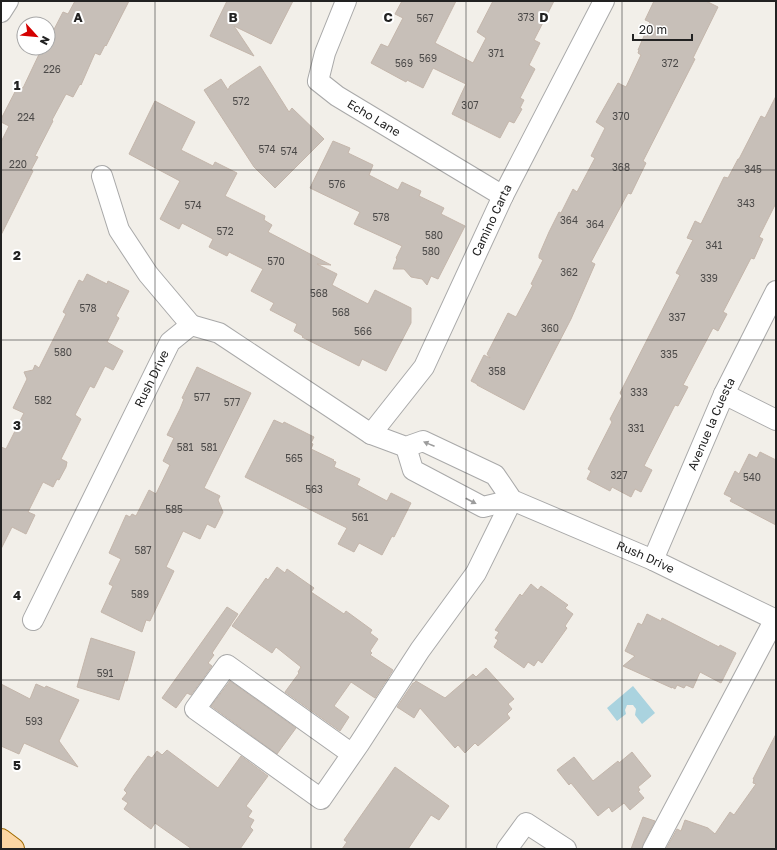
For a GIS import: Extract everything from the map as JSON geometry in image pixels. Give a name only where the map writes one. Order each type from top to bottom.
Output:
[{"type":"main road","points":[[1,840],[13,849]]},
{"type":"street","points":[[1,12],[8,1]]},
{"type":"street","name":"Echo Lane","points":[[346,1],[325,53],[318,81],[336,96],[503,196]]},
{"type":"street","name":"Camino Carta","points":[[371,434],[424,367],[503,196],[604,1]]},
{"type":"street","points":[[102,176],[119,230],[148,274],[191,325],[219,333],[371,434],[406,447],[423,441],[495,475],[512,500]]},
{"type":"street","name":"Avenue la Cuesta","points":[[653,560],[724,394],[776,291]]},
{"type":"street","name":"Rush Drive","points":[[33,620],[170,342],[191,325]]},
{"type":"street","points":[[724,394],[776,420]]},
{"type":"street","points":[[406,447],[413,470],[482,507],[512,500]]},
{"type":"street","points":[[437,482],[452,454]]},
{"type":"street","points":[[352,754],[227,665],[195,709],[321,799],[352,754],[420,650],[476,573],[512,500]]},
{"type":"street","name":"Rush Drive","points":[[512,500],[653,560],[776,619]]},
{"type":"street","points":[[653,849],[665,824],[776,619]]},
{"type":"street","points":[[507,849],[526,823],[566,849]]},
{"type":"water","points":[[633,686],[655,713],[642,724],[635,715],[636,709],[633,705],[627,705],[625,710],[626,714],[617,721],[607,708]]},
{"type":"building","points":[[75,1],[129,1],[106,46],[105,45],[100,55],[95,53],[81,85],[80,84],[73,97],[66,94],[35,156],[38,157],[31,170],[33,171],[1,235],[1,142],[9,126],[1,122],[1,119],[18,86],[23,88],[38,56],[56,56],[56,26],[63,12],[68,14]]},
{"type":"building","points":[[227,1],[293,1],[271,44],[234,26],[254,56],[210,36]]},
{"type":"building","points":[[402,1],[456,1],[435,43],[473,63],[486,38],[477,32],[493,1],[554,1],[534,40],[540,43],[529,65],[535,69],[520,98],[524,100],[520,108],[522,109],[514,123],[509,121],[500,138],[452,114],[466,84],[433,68],[423,88],[407,80],[406,82],[371,63],[381,44],[388,47],[403,18],[395,14]]},
{"type":"building","points":[[654,1],[706,1],[718,7],[693,58],[695,59],[643,161],[646,163],[631,194],[628,193],[591,262],[595,264],[571,319],[524,410],[471,381],[484,355],[490,358],[487,354],[508,313],[516,317],[533,285],[531,284],[543,260],[539,258],[539,255],[549,232],[559,212],[561,213],[573,189],[577,192],[595,158],[591,156],[605,128],[596,122],[618,83],[626,87],[641,55],[638,53],[638,50],[650,22],[645,20]]},
{"type":"building","points":[[260,66],[289,112],[292,108],[324,139],[275,188],[254,167],[204,90],[221,79],[228,90],[230,86]]},
{"type":"building","points":[[776,96],[776,203],[759,237],[763,239],[754,259],[751,258],[723,312],[727,314],[718,331],[713,328],[683,385],[688,387],[678,406],[675,405],[644,466],[652,470],[641,492],[635,489],[631,497],[612,487],[610,491],[587,479],[591,471],[588,469],[612,422],[610,419],[622,396],[620,393],[680,275],[676,273],[693,240],[687,238],[695,221],[701,224],[724,177],[728,178],[761,116],[765,118]]},
{"type":"building","points":[[155,101],[195,122],[181,150],[213,166],[215,162],[237,173],[225,196],[265,216],[264,220],[272,225],[268,232],[331,265],[317,264],[337,274],[332,285],[368,304],[375,290],[411,308],[411,323],[386,371],[362,359],[359,366],[302,337],[303,336],[294,331],[297,324],[270,310],[274,303],[251,291],[263,269],[229,252],[227,256],[209,247],[213,239],[182,223],[179,229],[160,219],[180,181],[129,154]]},
{"type":"building","points":[[333,141],[350,148],[348,153],[373,165],[369,175],[398,190],[402,182],[421,191],[419,196],[444,208],[441,214],[465,226],[438,279],[431,276],[427,285],[422,279],[411,277],[404,269],[393,269],[397,259],[396,258],[402,246],[354,224],[360,212],[310,188]]},
{"type":"building","points":[[87,274],[107,284],[108,281],[129,291],[116,316],[119,318],[107,342],[123,351],[113,370],[105,366],[94,388],[90,386],[75,415],[81,419],[61,459],[67,462],[66,467],[59,480],[57,479],[53,487],[43,482],[28,512],[35,515],[26,534],[12,527],[1,549],[1,447],[6,449],[24,413],[13,408],[27,379],[24,372],[33,370],[35,365],[39,368],[66,314],[63,312],[79,280],[83,282]]},
{"type":"building","points":[[197,367],[251,393],[204,488],[220,496],[218,500],[223,512],[215,528],[207,524],[200,539],[183,531],[166,567],[174,571],[150,621],[146,620],[142,632],[101,612],[113,586],[109,584],[121,559],[109,553],[126,515],[130,517],[132,514],[136,516],[149,490],[156,494],[170,465],[163,461],[174,438],[167,435],[180,409],[184,399],[182,398]]},
{"type":"building","points":[[274,420],[283,424],[284,422],[314,437],[311,443],[313,444],[311,449],[334,460],[333,461],[336,462],[334,467],[360,479],[357,485],[387,501],[391,493],[411,503],[394,537],[392,536],[382,555],[359,543],[354,552],[338,544],[347,528],[245,477]]},
{"type":"building","points":[[760,452],[776,460],[776,525],[730,501],[732,498],[724,494],[735,471],[739,474],[749,454],[757,458]]},
{"type":"building","points":[[277,567],[285,573],[287,569],[314,588],[311,592],[344,614],[346,611],[372,630],[370,633],[378,639],[370,651],[372,653],[370,655],[393,670],[375,698],[351,682],[334,706],[349,717],[340,731],[285,692],[299,673],[298,672],[301,667],[276,647],[272,653],[232,626],[266,578],[268,580]]},
{"type":"building","points":[[531,584],[538,590],[541,586],[568,605],[565,608],[573,614],[565,626],[567,628],[542,663],[538,660],[534,666],[528,662],[524,668],[494,647],[498,640],[495,638],[499,632],[495,630],[520,594],[522,596]]},
{"type":"building","points":[[227,607],[238,614],[212,653],[214,655],[208,663],[212,666],[191,695],[187,693],[176,708],[162,698]]},
{"type":"building","points":[[647,614],[661,621],[662,618],[719,647],[720,645],[736,653],[721,683],[700,672],[693,688],[686,685],[684,688],[677,685],[675,689],[623,666],[635,656],[625,651],[638,623],[642,625]]},
{"type":"building","points":[[91,638],[135,652],[127,681],[125,680],[119,700],[77,687]]},
{"type":"building","points":[[486,668],[514,699],[508,704],[512,709],[507,714],[510,718],[478,746],[475,743],[465,753],[458,745],[455,748],[420,708],[414,718],[397,707],[413,683],[416,681],[445,698],[473,674],[476,677]]},
{"type":"building","points":[[230,681],[296,728],[277,754],[211,706]]},
{"type":"building","points":[[1,684],[30,699],[36,684],[45,688],[46,686],[79,700],[59,741],[78,767],[24,743],[19,754],[1,746]]},
{"type":"building","points":[[776,734],[776,849],[666,849],[677,829],[681,831],[685,820],[708,828],[715,834],[730,812],[734,815],[756,784],[753,783],[753,779]]},
{"type":"building","points":[[167,750],[218,788],[241,756],[268,776],[246,806],[252,811],[248,817],[254,820],[250,827],[253,830],[240,849],[192,849],[155,823],[151,829],[124,809],[128,803],[122,799],[127,793],[124,790],[134,775],[148,756],[152,758],[157,751],[162,755]]},
{"type":"building","points":[[632,752],[651,776],[638,787],[640,790],[638,791],[644,798],[630,810],[624,803],[612,812],[609,807],[598,816],[571,783],[569,785],[557,770],[574,757],[593,781]]},
{"type":"building","points":[[395,767],[449,806],[439,820],[431,815],[408,849],[342,849],[347,842],[344,840]]},
{"type":"building","points":[[643,817],[655,821],[642,849],[631,849]]}]
